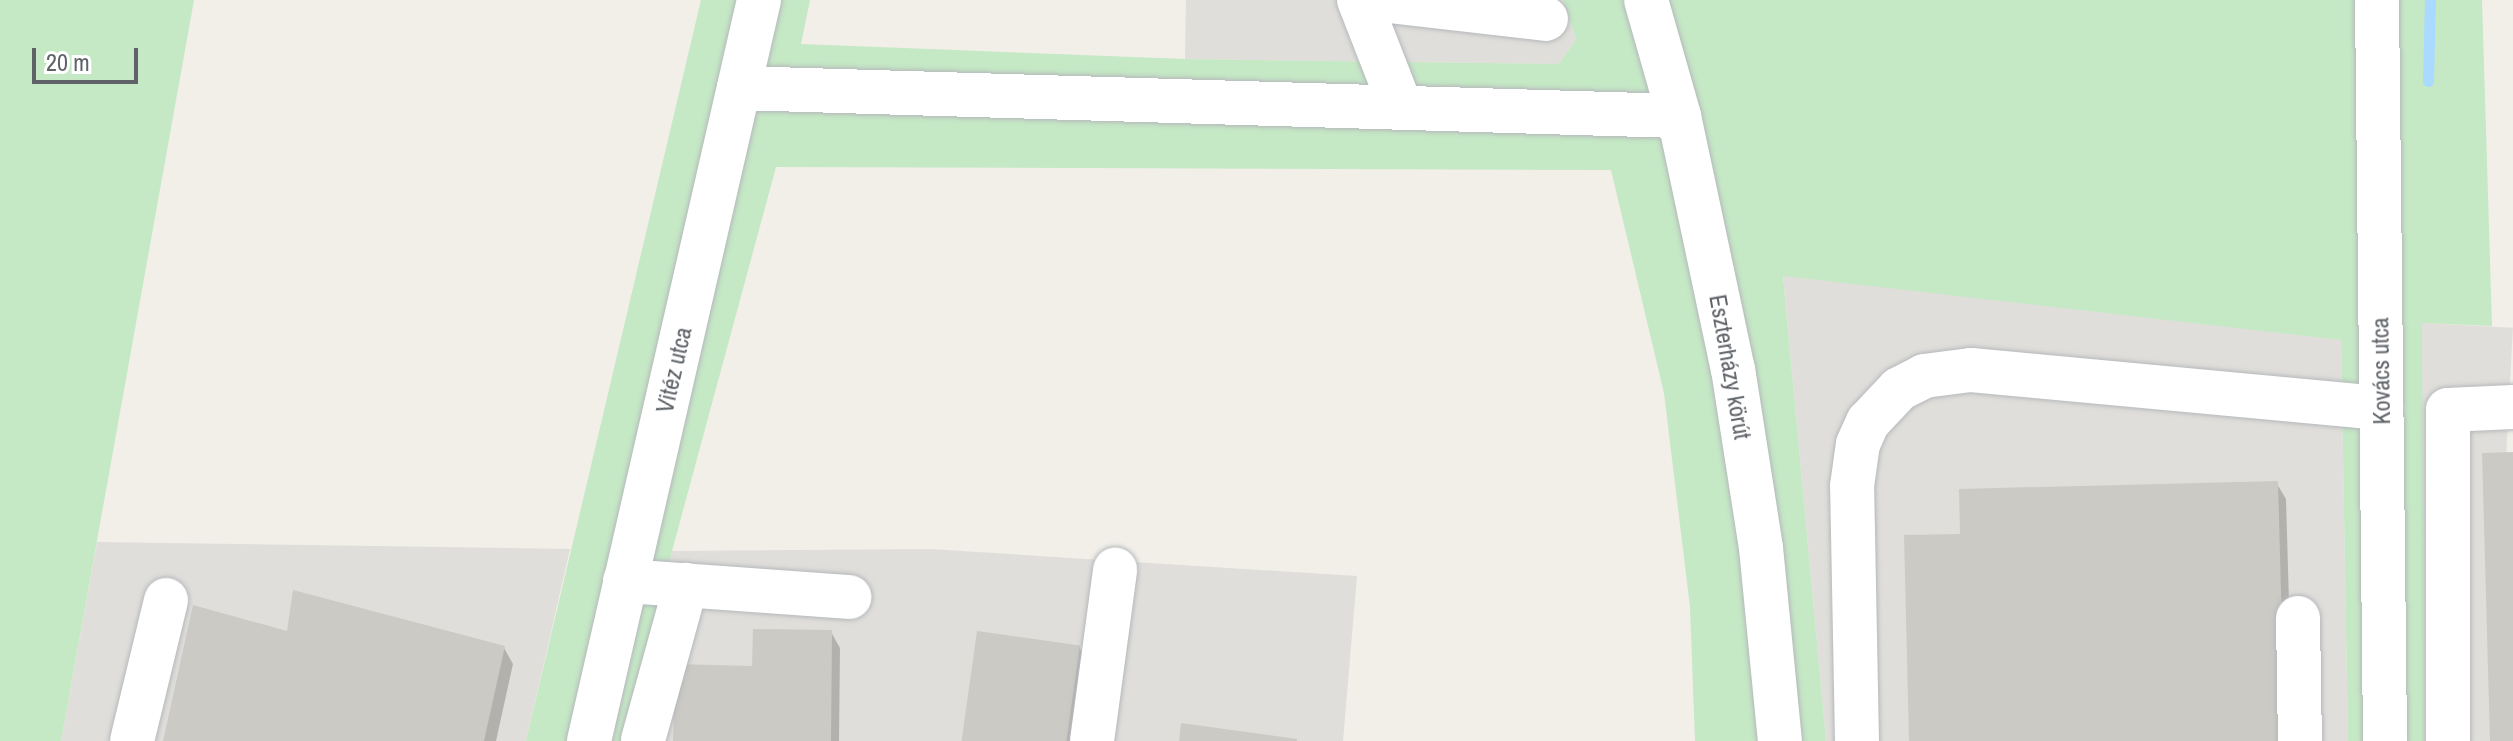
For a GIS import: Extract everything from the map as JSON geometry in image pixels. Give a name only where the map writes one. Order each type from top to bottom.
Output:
[{"type":"street","name":"Vitéz utca","points":[[589,741],[759,0]]},
{"type":"street","points":[[1359,0],[1401,108]]},
{"type":"street","points":[[1380,0],[1546,19]]},
{"type":"street","name":"Eszterházy körút","points":[[1646,0],[1679,116],[1733,369],[1761,548],[1780,741]]},
{"type":"street","name":"Kovács utca","points":[[2377,0],[2385,741]]},
{"type":"street","points":[[739,88],[1679,116]]},
{"type":"street","points":[[1857,741],[1852,486],[1858,444],[1868,422],[1899,389],[1924,376],[1971,370],[2381,408]]},
{"type":"street","points":[[2448,741],[2448,410],[2513,407]]},
{"type":"street","points":[[1092,741],[1115,570]]},
{"type":"street","points":[[625,581],[849,597]]},
{"type":"street","points":[[643,740],[686,585]]},
{"type":"street","points":[[132,741],[166,600]]},
{"type":"street","points":[[2298,618],[2300,741]]},
{"type":"shaded area","points":[[1186,0],[1563,0],[1576,39],[1559,64],[1185,59]]},
{"type":"shaded area","points":[[1783,275],[2341,340],[2348,741],[1826,741]]},
{"type":"shaded area","points":[[2422,323],[2513,328],[2491,741],[2400,740]]},
{"type":"shaded area","points":[[97,542],[570,549],[526,741],[61,741]]},
{"type":"shaded area","points":[[930,549],[1357,576],[1343,741],[626,741],[672,551]]},
{"type":"green space","points":[[0,0],[194,0],[61,741],[0,741]]},
{"type":"green space","points":[[701,0],[810,0],[801,44],[1185,59],[1559,64],[1576,39],[1563,0],[2482,0],[2492,326],[2422,323],[2424,741],[2348,741],[2341,340],[1783,276],[1826,741],[1695,741],[1690,607],[1664,393],[1611,170],[776,167],[672,551],[626,741],[526,741]]},
{"type":"building","points":[[2513,452],[2513,741],[2490,741],[2482,453]]},
{"type":"building","points":[[2278,481],[2285,741],[1909,741],[1904,535],[1960,534],[1959,489]]},
{"type":"building","points":[[293,590],[505,646],[484,741],[163,741],[193,605],[287,631]]},
{"type":"building","points":[[753,629],[832,630],[831,741],[673,741],[675,664],[752,666]]},
{"type":"building","points":[[977,631],[1080,645],[1067,741],[962,741]]},
{"type":"building","points":[[1181,723],[1297,739],[1297,741],[1179,741]]},
{"type":"waterway","points":[[2428,81],[2430,0]]}]
